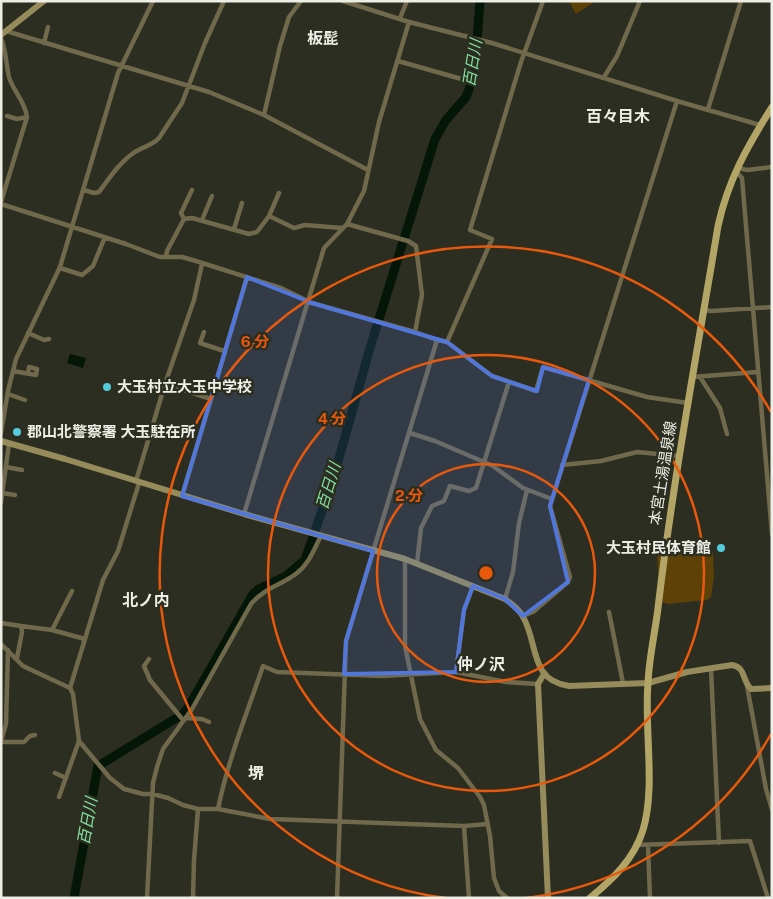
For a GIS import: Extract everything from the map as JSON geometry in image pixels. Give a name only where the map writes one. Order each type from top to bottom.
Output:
[{"type":"main road","name":"本宮土湯温泉線","points":[[590,898],[617,875],[636,845],[642,831],[648,801],[648,683],[680,456],[688,403],[696,377],[704,310],[724,200],[737,169],[760,125],[772,107]]},
{"type":"street","points":[[3,35],[44,1]]},
{"type":"street","points":[[1,433],[16,359],[60,268],[121,66],[153,1]]},
{"type":"street","points":[[84,190],[94,193],[98,192],[117,167],[131,154],[156,142],[166,129],[182,103],[205,43],[224,1]]},
{"type":"street","points":[[264,115],[280,46],[289,17],[301,1]]},
{"type":"street","points":[[342,1],[409,22],[525,53],[760,125]]},
{"type":"street","points":[[400,18],[407,1]]},
{"type":"street","points":[[447,342],[492,239],[470,230],[543,1]]},
{"type":"street","points":[[604,77],[617,56],[640,1]]},
{"type":"street","points":[[708,109],[741,1]]},
{"type":"street","points":[[244,514],[324,248],[347,224],[364,191],[379,122],[409,22]]},
{"type":"street","points":[[44,43],[48,27]]},
{"type":"street","points":[[3,35],[44,43],[209,92],[264,115],[368,170]]},
{"type":"street","points":[[3,35],[10,78],[24,103],[27,116],[1,203],[105,237],[160,258],[182,257],[281,288],[308,301],[447,342],[492,376],[536,391],[543,367],[647,397],[688,403]]},
{"type":"street","points":[[398,62],[465,80]]},
{"type":"street","points":[[523,616],[533,612],[568,582],[570,577],[550,506],[677,101]]},
{"type":"street","points":[[7,116],[17,120],[27,116]]},
{"type":"street","points":[[737,169],[747,170],[772,166]]},
{"type":"street","points":[[737,169],[742,178],[772,534]]},
{"type":"street","points":[[184,219],[181,213],[192,190]]},
{"type":"street","points":[[184,219],[192,218],[249,234],[254,233],[259,230],[269,216],[279,194]]},
{"type":"street","points":[[202,220],[212,196]]},
{"type":"street","points":[[234,229],[242,203]]},
{"type":"street","points":[[269,216],[294,228],[306,225],[342,228]]},
{"type":"street","points":[[166,257],[167,251],[184,219]]},
{"type":"street","points":[[347,224],[402,239],[416,246],[422,296],[415,332]]},
{"type":"street","points":[[60,268],[82,275],[90,270],[105,237]]},
{"type":"street","points":[[70,688],[107,571],[118,551],[165,384],[194,300],[202,264]]},
{"type":"street","points":[[182,496],[247,277]]},
{"type":"street","points":[[704,310],[772,307]]},
{"type":"street","points":[[204,332],[200,342],[224,351]]},
{"type":"street","points":[[28,333],[44,340],[49,339]]},
{"type":"street","points":[[337,898],[346,641],[437,340]]},
{"type":"street","points":[[13,370],[28,373]]},
{"type":"street","points":[[696,377],[758,372]]},
{"type":"street","points":[[696,377],[720,408],[727,434]]},
{"type":"street","points":[[417,563],[420,531],[430,508],[444,501],[450,486],[469,491],[476,488],[509,382]]},
{"type":"street","points":[[165,384],[211,399]]},
{"type":"street","points":[[1,393],[8,393],[25,400]]},
{"type":"street","points":[[410,433],[435,441],[493,466],[527,490],[552,499]]},
{"type":"street","points":[[1,441],[66,459],[182,496],[405,559],[505,599],[523,616],[538,663],[544,674],[557,683],[568,686],[648,683],[687,672],[732,665],[738,666],[742,670],[747,684],[766,789],[772,810]]},
{"type":"street","points":[[1,502],[9,444]]},
{"type":"street","points":[[562,465],[602,461],[635,453],[680,456]]},
{"type":"street","points":[[6,467],[22,470]]},
{"type":"street","points":[[505,599],[513,572],[519,523],[527,490]]},
{"type":"street","points":[[2,493],[15,495]]},
{"type":"street","points":[[147,898],[154,775],[182,717],[250,604],[264,591],[297,574],[304,567],[316,535]]},
{"type":"street","points":[[405,559],[405,646],[420,719],[436,750],[458,768],[484,805],[494,878],[499,891],[507,898]]},
{"type":"street","points":[[456,672],[464,610],[473,586]]},
{"type":"street","points":[[52,630],[72,592]]},
{"type":"street","points":[[609,612],[623,684]]},
{"type":"street","points":[[1,623],[52,630],[85,639]]},
{"type":"street","points":[[17,658],[22,632],[21,626]]},
{"type":"street","points":[[1,644],[24,666],[70,688],[74,694],[79,742],[59,797]]},
{"type":"street","points":[[8,650],[6,724],[1,742],[24,742],[31,735],[35,735]]},
{"type":"street","points":[[149,659],[144,666],[147,676],[182,717],[202,719],[208,722]]},
{"type":"street","points":[[218,809],[223,782],[263,666],[277,672],[382,676],[456,672],[506,682],[538,684]]},
{"type":"street","points":[[711,668],[719,843]]},
{"type":"street","points":[[544,674],[538,684],[548,898]]},
{"type":"street","points":[[747,684],[749,688],[753,689],[772,688]]},
{"type":"street","points":[[79,742],[117,784],[124,789],[168,798],[198,809],[218,809],[270,819],[464,826],[488,824]]},
{"type":"street","points":[[55,773],[66,778]]},
{"type":"street","points":[[193,898],[198,809]]},
{"type":"street","points":[[464,826],[470,898]]},
{"type":"street","points":[[636,845],[750,841],[768,898]]},
{"type":"street","points":[[648,846],[650,898]]},
{"type":"highlighted area","points":[[247,277],[312,303],[447,342],[492,376],[537,391],[543,367],[589,380],[550,506],[568,582],[523,616],[505,599],[473,586],[464,610],[456,672],[344,674],[346,641],[373,551],[182,496]]},
{"type":"shaded area","points":[[569,1],[596,1],[576,14]]},
{"type":"shaded area","points":[[70,354],[86,358],[83,368],[67,363]]},
{"type":"shaded area","points":[[657,549],[713,552],[714,577],[711,597],[707,600],[668,604],[659,601]]},
{"type":"waterway","name":"百日川","points":[[74,898],[98,766],[183,714],[253,594],[259,589],[286,576],[305,560],[334,476],[370,348],[435,139],[446,120],[466,97],[472,81],[480,1]]},
{"type":"place","name":"大玉村立大玉中学校","points":[[107,387]]},
{"type":"place","name":"郡山北警察署 大玉駐在所","points":[[17,432]]},
{"type":"place","name":"大玉村民体育館","points":[[721,548]]},
{"type":"district","name":"板髭","points":[[323,38]]},
{"type":"district","name":"百々目木","points":[[618,116]]},
{"type":"district","name":"北ノ内","points":[[146,600]]},
{"type":"district","name":"仲ノ沢","points":[[481,664]]},
{"type":"district","name":"堺","points":[[256,773]]}]
